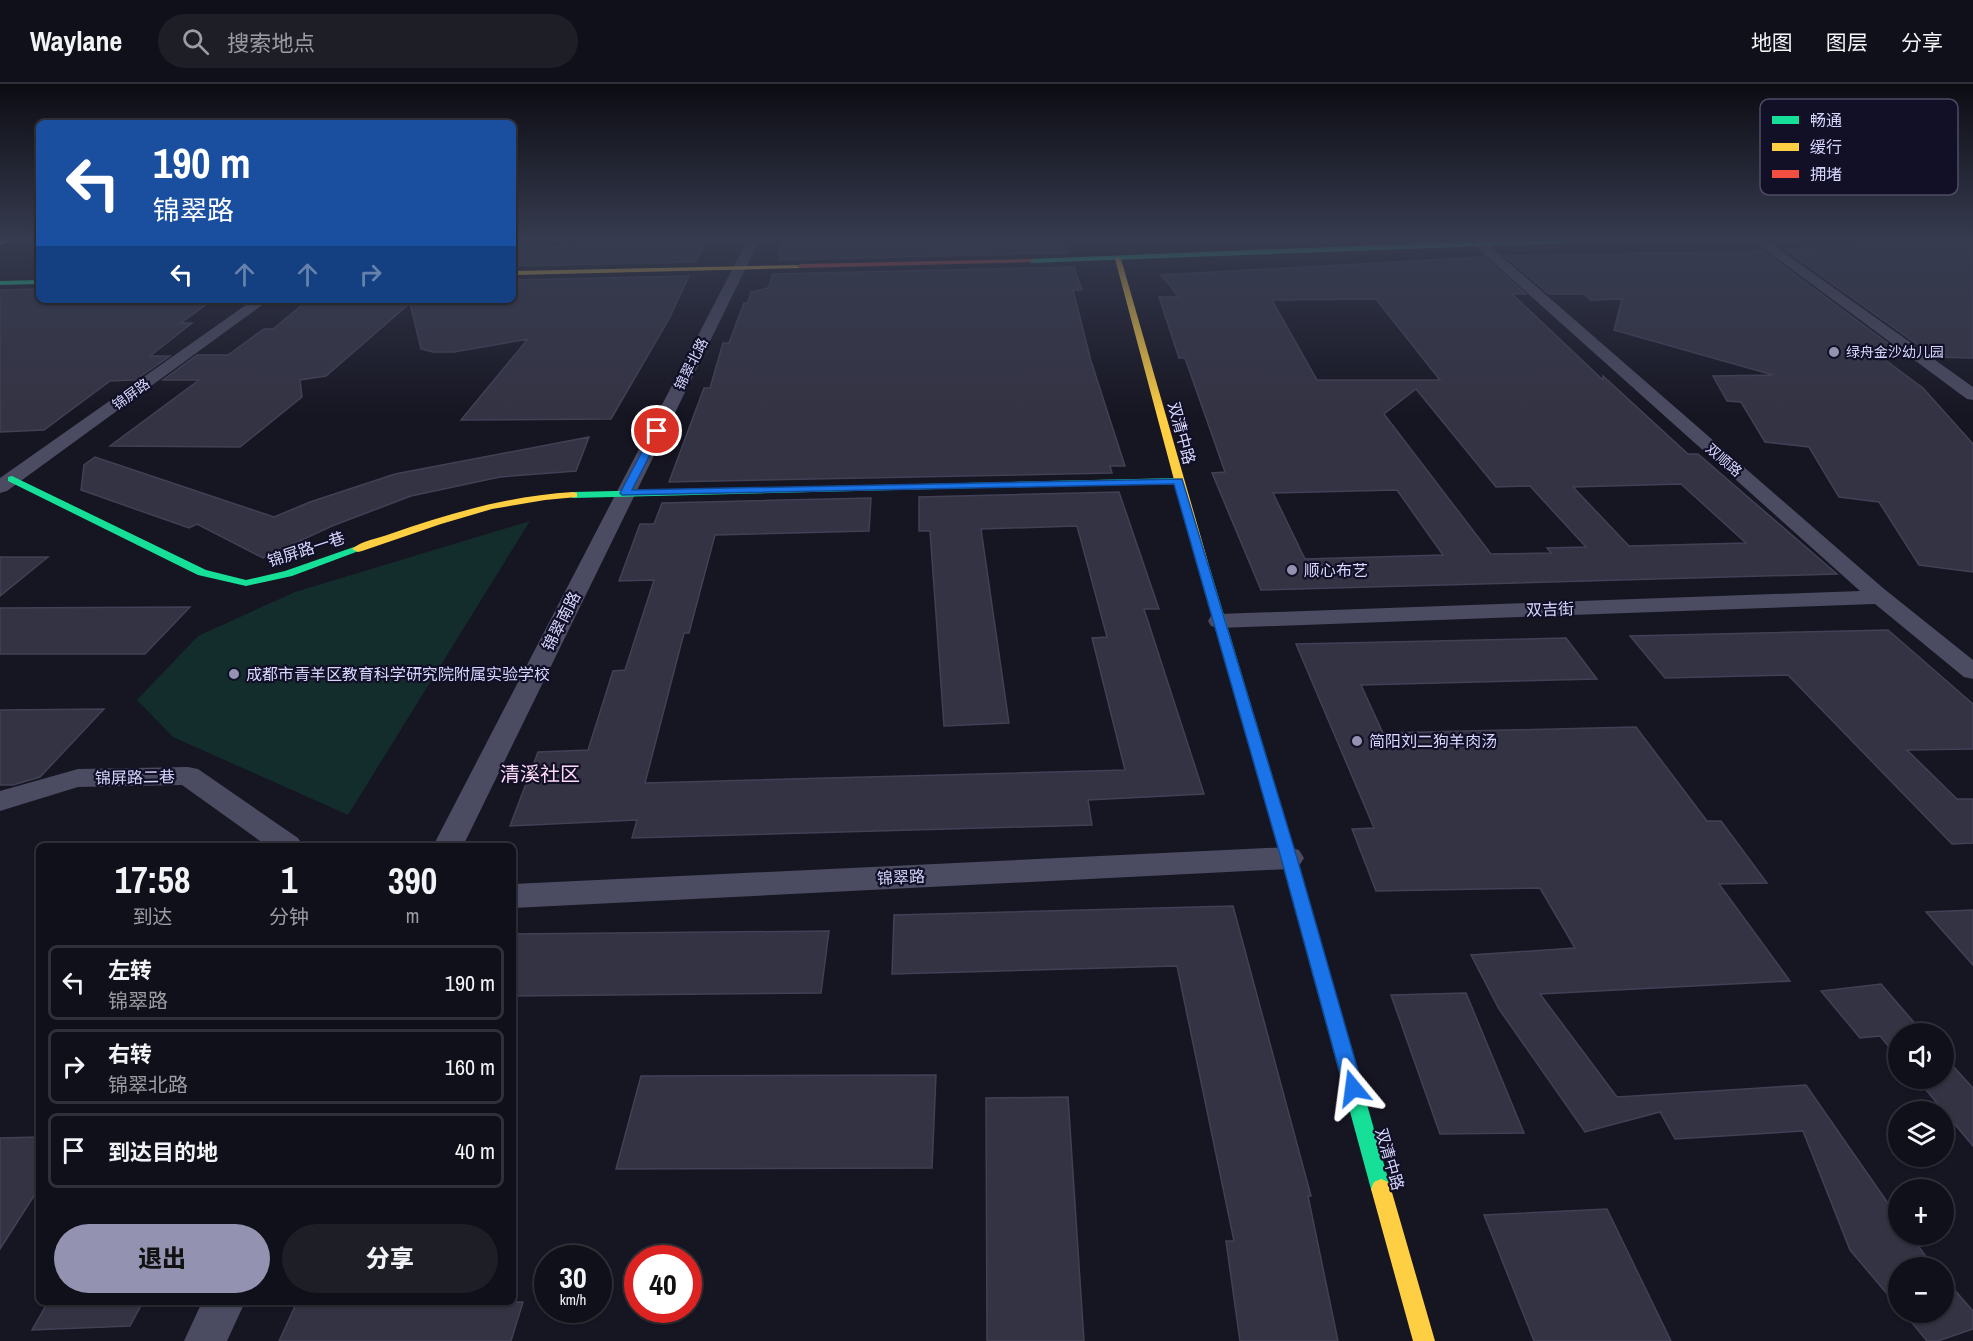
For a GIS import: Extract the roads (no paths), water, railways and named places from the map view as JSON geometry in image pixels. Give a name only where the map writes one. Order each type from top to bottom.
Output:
[{"type":"street","name":"锦翠北路","points":[[626,493],[726,298]]},
{"type":"street","name":"双清中路","points":[[1128,298],[1178,481],[1289,858],[1424,1341]]},
{"type":"street","name":"双顺路","points":[[1541,298],[1881,597],[1973,672]]},
{"type":"street","points":[[1838,298],[1973,395]]},
{"type":"street","name":"锦屏路","points":[[6,483],[258,303]]},
{"type":"street","points":[[1947,376],[1973,375]]},
{"type":"street","points":[[626,493],[1178,481]]},
{"type":"street","name":"锦屏路一巷","points":[[6,483],[202,573],[246,583],[288,574],[432,523],[493,506],[552,495],[626,493]]},
{"type":"street","name":"锦翠南路","points":[[450,843],[626,493]]},
{"type":"street","name":"双吉街","points":[[1219,621],[1881,597]]},
{"type":"street","name":"锦屏路二巷","points":[[0,801],[78,778],[188,776],[284,843]]},
{"type":"street","name":"锦翠路","points":[[516,896],[1289,858]]},
{"type":"street","points":[[205,1341],[223,1305]]},
{"type":"place","name":"绿舟金沙幼儿园","points":[[1834,352]]},
{"type":"place","name":"顺心布艺","points":[[1292,570]]},
{"type":"place","name":"成都市青羊区教育科学研究院附属实验学校","points":[[234,674]]},
{"type":"place","name":"简阳刘二狗羊肉汤","points":[[1357,741]]},
{"type":"district","name":"清溪社区","points":[[540,774]]}]
